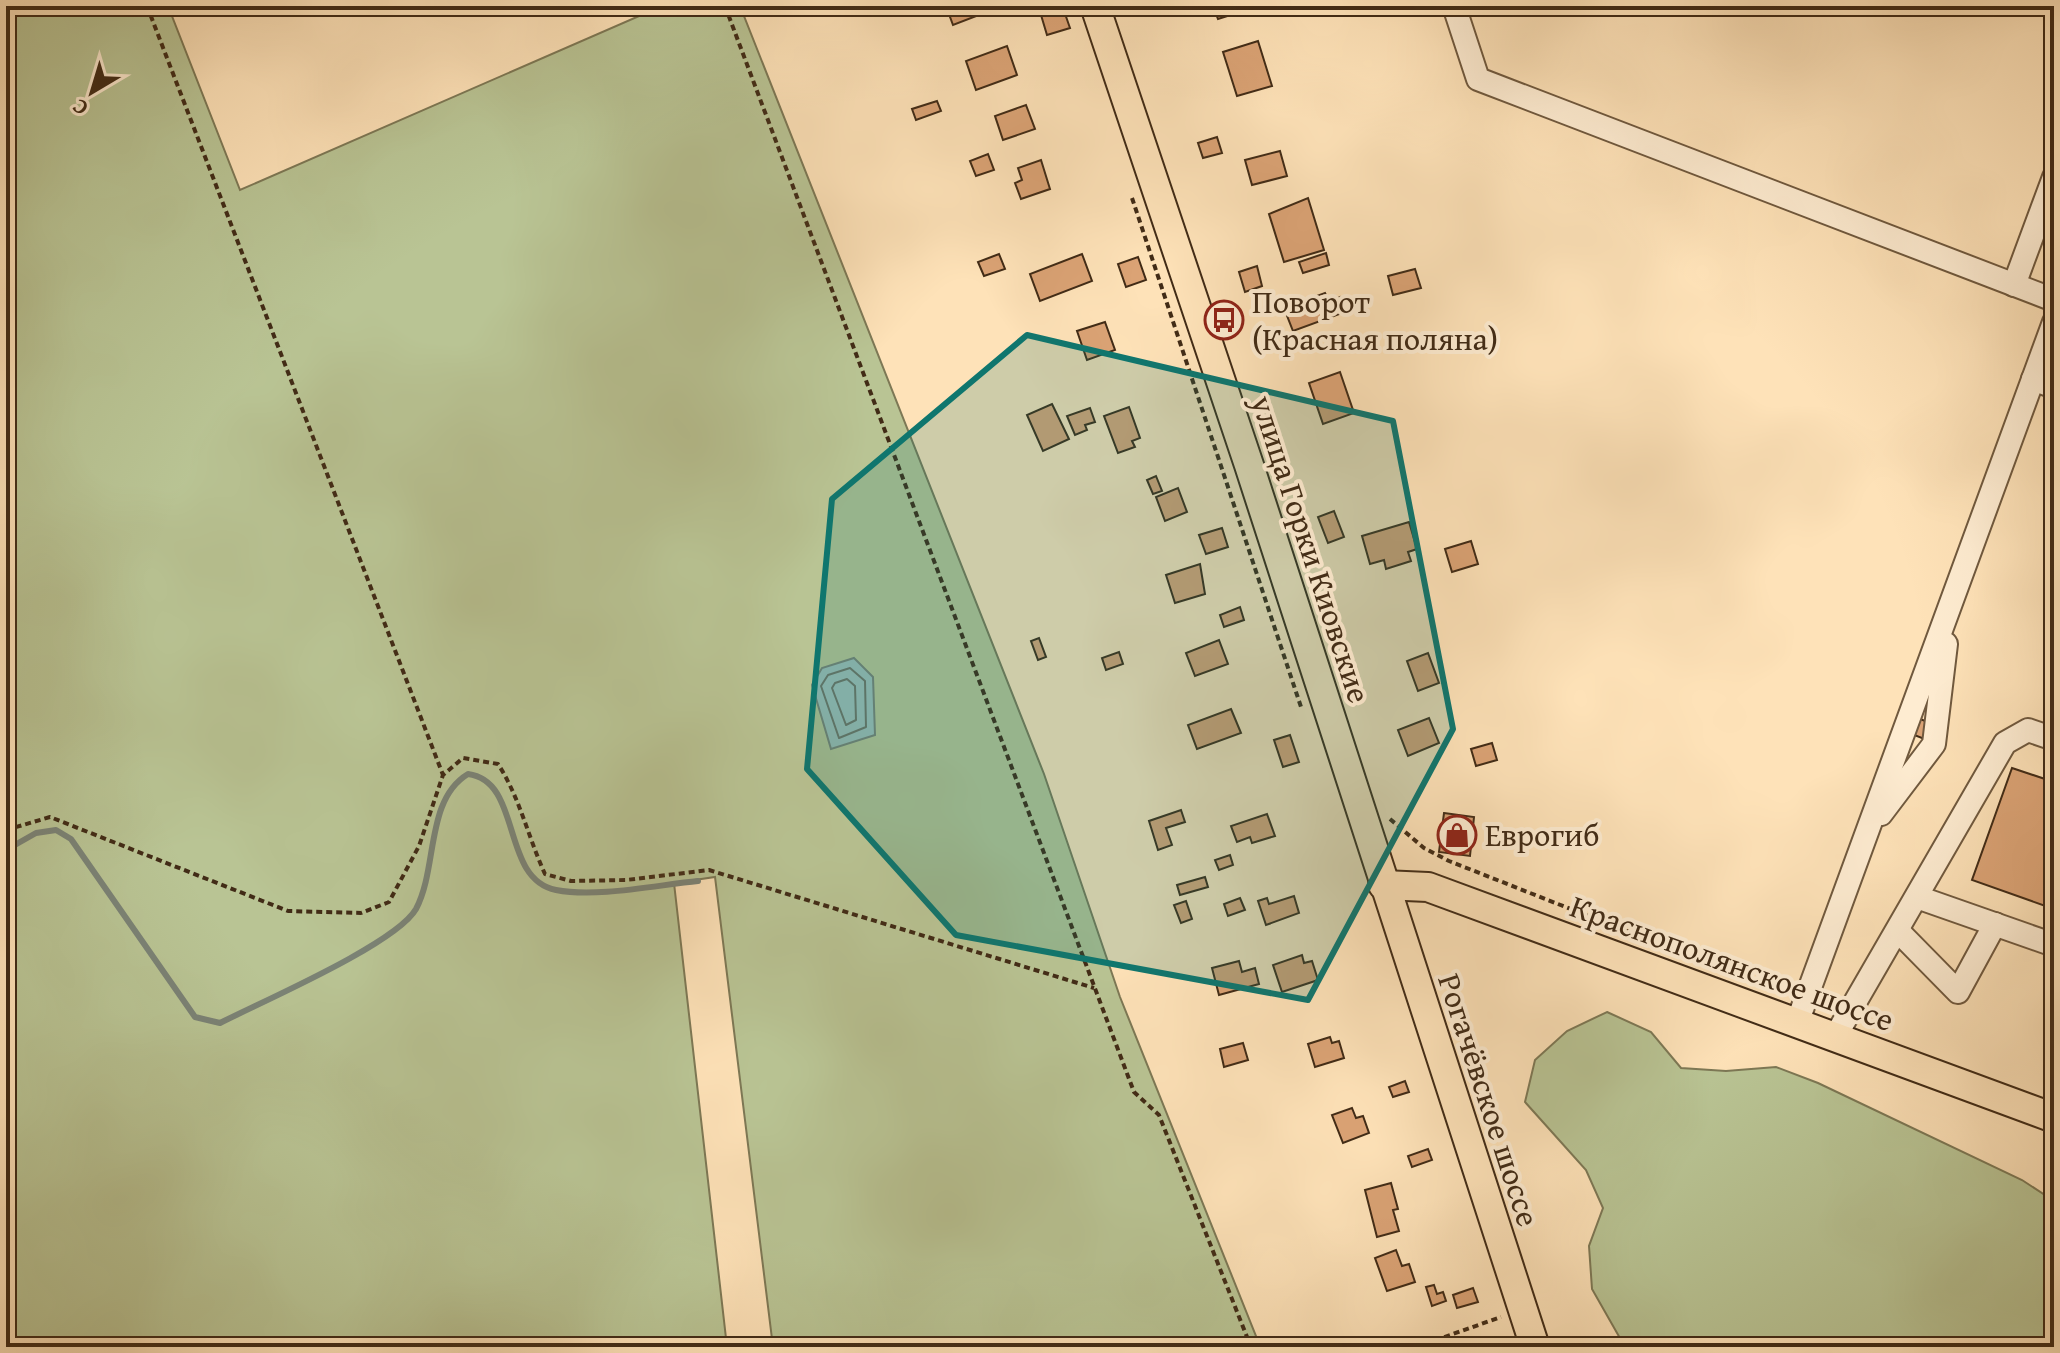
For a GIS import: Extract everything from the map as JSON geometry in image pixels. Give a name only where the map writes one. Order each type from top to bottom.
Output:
[{"type":"main road","name":"улица Горки Киовские","points":[[1095,6],[1249,465],[1383,885]]},
{"type":"main road","name":"Краснополянское шоссе","points":[[1383,885],[1428,887],[2054,1118]]},
{"type":"main road","name":"Рогачёвское шоссе","points":[[1383,885],[1535,1343]]},
{"type":"lane","points":[[1454,6],[1478,79],[2054,300]]},
{"type":"lane","points":[[2014,285],[2054,177]]},
{"type":"lane","points":[[1797,1023],[1952,599],[2044,383],[2054,322]]},
{"type":"lane","points":[[1866,834],[1934,744],[1952,599]]},
{"type":"lane","points":[[1835,1037],[2005,743],[2028,730],[2054,739]]},
{"type":"lane","points":[[1917,897],[2054,945]]},
{"type":"lane","points":[[1898,931],[1958,992],[1995,924]]},
{"type":"path","points":[[147,6],[443,775]]},
{"type":"path","points":[[725,6],[1134,1092],[1159,1115],[1251,1347]]},
{"type":"path","points":[[1129,187],[1303,714]]},
{"type":"path","points":[[6,830],[50,817],[288,911],[361,913],[389,902],[419,846],[443,775],[463,758],[498,764],[513,787],[530,842],[545,874],[571,881],[626,880],[709,870],[1094,988]]},
{"type":"path","points":[[1385,808],[1390,820],[1424,848],[1449,861],[1716,966]]},
{"type":"path","points":[[1416,1347],[1522,1309]]},
{"type":"highlighted area","points":[[1027,335],[1393,421],[1453,729],[1308,1000],[956,935],[807,769],[832,499]]},
{"type":"green space","points":[[6,6],[168,6],[240,190],[662,6],[740,6],[1044,774],[1120,997],[1258,1341],[1266,1347],[773,1347],[715,877],[674,883],[727,1347],[6,1347]]},
{"type":"green space","points":[[1607,1012],[1651,1032],[1681,1068],[1726,1071],[1776,1067],[1818,1083],[2022,1180],[2054,1201],[2054,1326],[2042,1347],[1625,1347],[1592,1289],[1589,1246],[1603,1208],[1586,1170],[1525,1102],[1535,1060],[1567,1031]]},
{"type":"water","points":[[854,658],[873,677],[875,735],[831,749],[812,685],[822,668]]},
{"type":"building","points":[[946,6],[990,6],[992,10],[953,25]]},
{"type":"building","points":[[1213,6],[1242,6],[1243,11],[1218,19]]},
{"type":"building","points":[[1063,8],[1070,28],[1047,35],[1041,15]]},
{"type":"building","points":[[1258,41],[1272,86],[1237,96],[1223,52]]},
{"type":"building","points":[[1007,46],[1017,75],[976,90],[966,61]]},
{"type":"building","points":[[937,101],[941,111],[916,120],[912,109]]},
{"type":"building","points":[[1026,105],[1035,129],[1003,140],[995,116]]},
{"type":"building","points":[[1217,137],[1222,153],[1203,158],[1198,143]]},
{"type":"building","points":[[1280,151],[1287,176],[1252,185],[1245,160]]},
{"type":"building","points":[[988,154],[994,170],[976,176],[970,161]]},
{"type":"building","points":[[1041,160],[1050,189],[1021,199],[1015,183],[1022,180],[1018,168]]},
{"type":"building","points":[[1308,198],[1324,250],[1284,262],[1269,214]]},
{"type":"building","points":[[1326,253],[1329,265],[1303,273],[1299,262]]},
{"type":"building","points":[[999,254],[1005,269],[984,276],[978,262]]},
{"type":"building","points":[[1082,254],[1092,281],[1040,301],[1030,274]]},
{"type":"building","points":[[1138,257],[1146,280],[1126,287],[1118,264]]},
{"type":"building","points":[[1257,266],[1262,286],[1245,292],[1239,272]]},
{"type":"building","points":[[1415,269],[1421,288],[1393,295],[1388,276]]},
{"type":"building","points":[[1325,293],[1329,302],[1340,297],[1345,312],[1293,331],[1284,308]]},
{"type":"building","points":[[1105,322],[1115,350],[1087,360],[1077,331]]},
{"type":"building","points":[[1340,372],[1354,413],[1323,424],[1309,383]]},
{"type":"building","points":[[1052,404],[1069,439],[1043,451],[1027,415]]},
{"type":"building","points":[[1129,407],[1140,438],[1132,441],[1135,447],[1118,453],[1104,416]]},
{"type":"building","points":[[1090,408],[1095,422],[1085,425],[1087,430],[1075,435],[1067,416]]},
{"type":"building","points":[[1156,476],[1162,491],[1153,494],[1147,480]]},
{"type":"building","points":[[1178,488],[1187,512],[1165,521],[1156,497]]},
{"type":"building","points":[[1334,511],[1344,537],[1328,543],[1318,517]]},
{"type":"building","points":[[1409,522],[1417,549],[1408,552],[1411,561],[1386,569],[1384,560],[1370,564],[1362,536]]},
{"type":"building","points":[[1222,528],[1228,547],[1206,554],[1199,535]]},
{"type":"building","points":[[1471,541],[1478,564],[1452,572],[1445,549]]},
{"type":"building","points":[[1200,564],[1205,594],[1175,603],[1166,575]]},
{"type":"building","points":[[1240,607],[1244,620],[1224,627],[1220,615]]},
{"type":"building","points":[[1039,638],[1046,657],[1038,660],[1031,641]]},
{"type":"building","points":[[1219,640],[1228,664],[1195,676],[1186,653]]},
{"type":"building","points":[[1119,652],[1123,664],[1106,670],[1102,658]]},
{"type":"building","points":[[1428,653],[1439,683],[1418,691],[1407,661]]},
{"type":"building","points":[[1231,709],[1241,733],[1197,749],[1188,725]]},
{"type":"building","points":[[1915,717],[1933,724],[1927,740],[1909,733]]},
{"type":"building","points":[[1429,718],[1439,743],[1408,756],[1398,730]]},
{"type":"building","points":[[1290,735],[1299,762],[1283,767],[1274,740]]},
{"type":"building","points":[[1492,743],[1497,760],[1476,766],[1471,749]]},
{"type":"building","points":[[2012,768],[2054,782],[2054,909],[1972,880]]},
{"type":"building","points":[[1181,810],[1185,822],[1166,828],[1172,845],[1158,850],[1149,821]]},
{"type":"building","name":"Еврогиб","points":[[1444,813],[1474,817],[1470,856],[1439,852]]},
{"type":"building","points":[[1267,814],[1275,836],[1252,843],[1250,837],[1237,842],[1231,826]]},
{"type":"building","points":[[1230,855],[1233,865],[1219,870],[1215,860]]},
{"type":"building","points":[[1205,877],[1208,887],[1180,895],[1177,885]]},
{"type":"building","points":[[1294,896],[1299,913],[1266,925],[1258,901],[1267,898],[1269,904]]},
{"type":"building","points":[[1240,898],[1245,910],[1228,916],[1224,904]]},
{"type":"building","points":[[1186,901],[1192,919],[1181,923],[1174,905]]},
{"type":"building","points":[[1302,955],[1304,963],[1312,961],[1318,980],[1282,992],[1273,965]]},
{"type":"building","points":[[1239,961],[1242,972],[1255,968],[1259,984],[1219,995],[1212,968]]},
{"type":"building","points":[[1330,1037],[1332,1043],[1339,1041],[1344,1058],[1315,1067],[1308,1044]]},
{"type":"building","points":[[1243,1043],[1248,1060],[1224,1067],[1220,1049]]},
{"type":"building","points":[[1405,1081],[1409,1092],[1393,1097],[1389,1087]]},
{"type":"building","points":[[1352,1108],[1356,1118],[1363,1116],[1369,1133],[1343,1143],[1332,1115]]},
{"type":"building","points":[[1428,1149],[1432,1160],[1412,1167],[1408,1156]]},
{"type":"building","points":[[1391,1183],[1398,1209],[1393,1210],[1399,1231],[1377,1237],[1365,1190]]},
{"type":"building","points":[[1396,1250],[1402,1266],[1409,1264],[1415,1282],[1387,1291],[1375,1258]]},
{"type":"building","points":[[1434,1285],[1437,1294],[1443,1292],[1446,1301],[1432,1306],[1426,1287]]},
{"type":"building","points":[[1473,1288],[1478,1302],[1457,1308],[1453,1295]]},
{"type":"waterway","points":[[6,850],[36,833],[56,830],[71,839],[195,1017],[220,1023],[356,955],[404,923],[416,909],[423,892],[438,817],[445,800],[454,786],[468,774],[485,781],[497,794],[526,868],[538,882],[556,890],[589,893],[698,881]]},
{"type":"place","name":"Поворот (Красная поляна)","points":[[1224,320]]},
{"type":"place","name":"Еврогиб","points":[[1457,835]]}]
